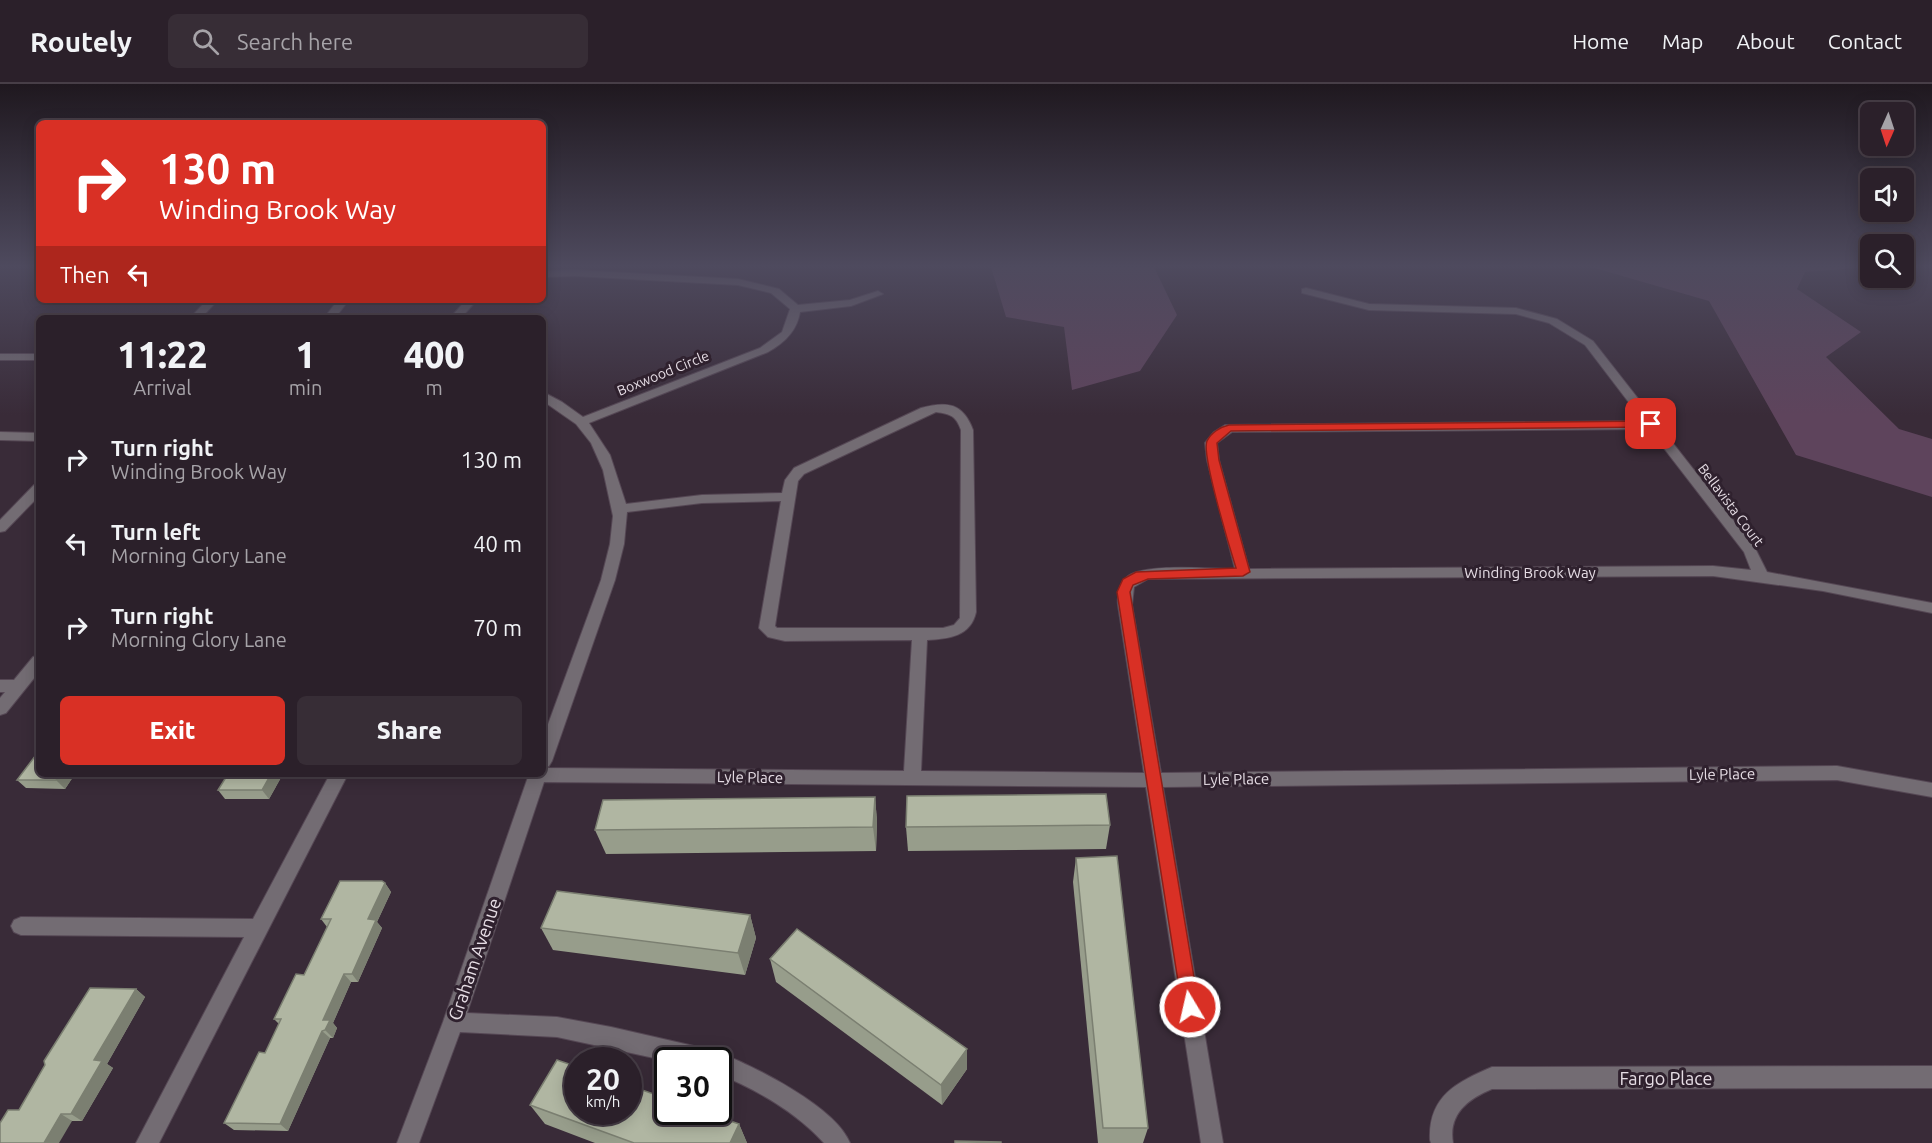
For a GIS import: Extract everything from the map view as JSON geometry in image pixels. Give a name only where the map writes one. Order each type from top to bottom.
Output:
[{"type":"street","name":"Boxwood Circle","points":[[581,422],[764,350],[785,335],[791,327],[793,316]]},
{"type":"street","name":"Bellavista Court","points":[[1537,316],[1554,321],[1589,343],[1750,551],[1761,576]]},
{"type":"street","points":[[0,357],[36,357]]},
{"type":"street","name":"Graham Avenue","points":[[546,398],[581,422],[602,447],[620,509],[616,550],[608,580],[546,753]]},
{"type":"street","points":[[936,408],[952,410],[963,416],[967,430],[969,612],[967,620],[959,629],[943,634],[785,635],[773,633],[767,628],[788,497],[792,480],[799,471],[925,411],[936,408]]},
{"type":"street","points":[[1243,572],[1213,460],[1211,442],[1229,428],[1651,424]]},
{"type":"street","points":[[0,436],[36,437]]},
{"type":"street","points":[[0,528],[36,491]]},
{"type":"street","points":[[620,509],[702,499],[788,497]]},
{"type":"street","name":"Winding Brook Way","points":[[1153,780],[1125,605],[1124,592],[1128,582],[1136,576],[1243,572],[1713,571],[1852,590],[1932,608]]},
{"type":"street","points":[[912,779],[920,635]]},
{"type":"street","points":[[0,709],[36,665]]},
{"type":"street","points":[[0,686],[19,686]]},
{"type":"street","name":"Lyle Place","points":[[546,770],[912,779],[1153,780],[1837,773],[1932,790]]},
{"type":"street","points":[[147,1143],[337,777]]},
{"type":"street","name":"Graham Avenue","points":[[408,1143],[453,1022],[538,777]]},
{"type":"street","points":[[1153,780],[1212,1143]]},
{"type":"street","points":[[21,926],[260,928]]},
{"type":"street","points":[[453,1022],[557,1027],[654,1047]]},
{"type":"street","points":[[732,1071],[806,1111],[830,1131],[839,1143]]},
{"type":"street","name":"Fargo Place","points":[[1442,1143],[1446,1109],[1463,1090],[1492,1078],[1932,1077]]},
{"type":"shaded area","points":[[1176,316],[1140,371],[1072,390],[1064,327],[1006,317]]},
{"type":"shaded area","points":[[1718,316],[1838,316],[1861,332],[1826,357],[1899,429],[1932,439],[1932,497],[1796,455]]},
{"type":"building","points":[[36,755],[36,777],[58,777],[56,780],[17,780]]},
{"type":"building","points":[[226,777],[269,777],[262,790],[218,790]]},
{"type":"building","points":[[1106,794],[1110,825],[906,827],[907,796]]},
{"type":"building","points":[[875,797],[873,827],[595,830],[603,800]]},
{"type":"building","points":[[1117,856],[1148,1128],[1103,1128],[1076,858]]},
{"type":"building","points":[[340,881],[382,881],[385,883],[368,919],[376,920],[352,974],[344,974],[323,1020],[330,1020],[325,1030],[322,1031],[280,1124],[224,1123],[259,1052],[265,1053],[281,1019],[274,1019],[296,974],[304,975],[331,919],[321,919]]},
{"type":"building","points":[[557,891],[750,915],[738,953],[541,928]]},
{"type":"building","points":[[797,929],[967,1049],[941,1085],[770,959]]},
{"type":"building","points":[[90,988],[136,989],[94,1060],[102,1061],[71,1114],[61,1114],[44,1143],[0,1143],[0,1123],[8,1110],[19,1110],[45,1065],[44,1061]]},
{"type":"building","points":[[557,1060],[564,1062],[564,1117],[530,1105]]},
{"type":"building","points":[[642,1090],[654,1094],[654,1125],[732,1125],[732,1122],[739,1124],[730,1143],[634,1143],[585,1125],[642,1125]]},
{"type":"building","points":[[955,1141],[1001,1142],[1001,1143],[955,1143]]},
{"type":"route","points":[[1190,1007],[1124,592],[1128,582],[1136,576],[1243,572],[1213,460],[1211,442],[1229,428],[1651,424]]}]
